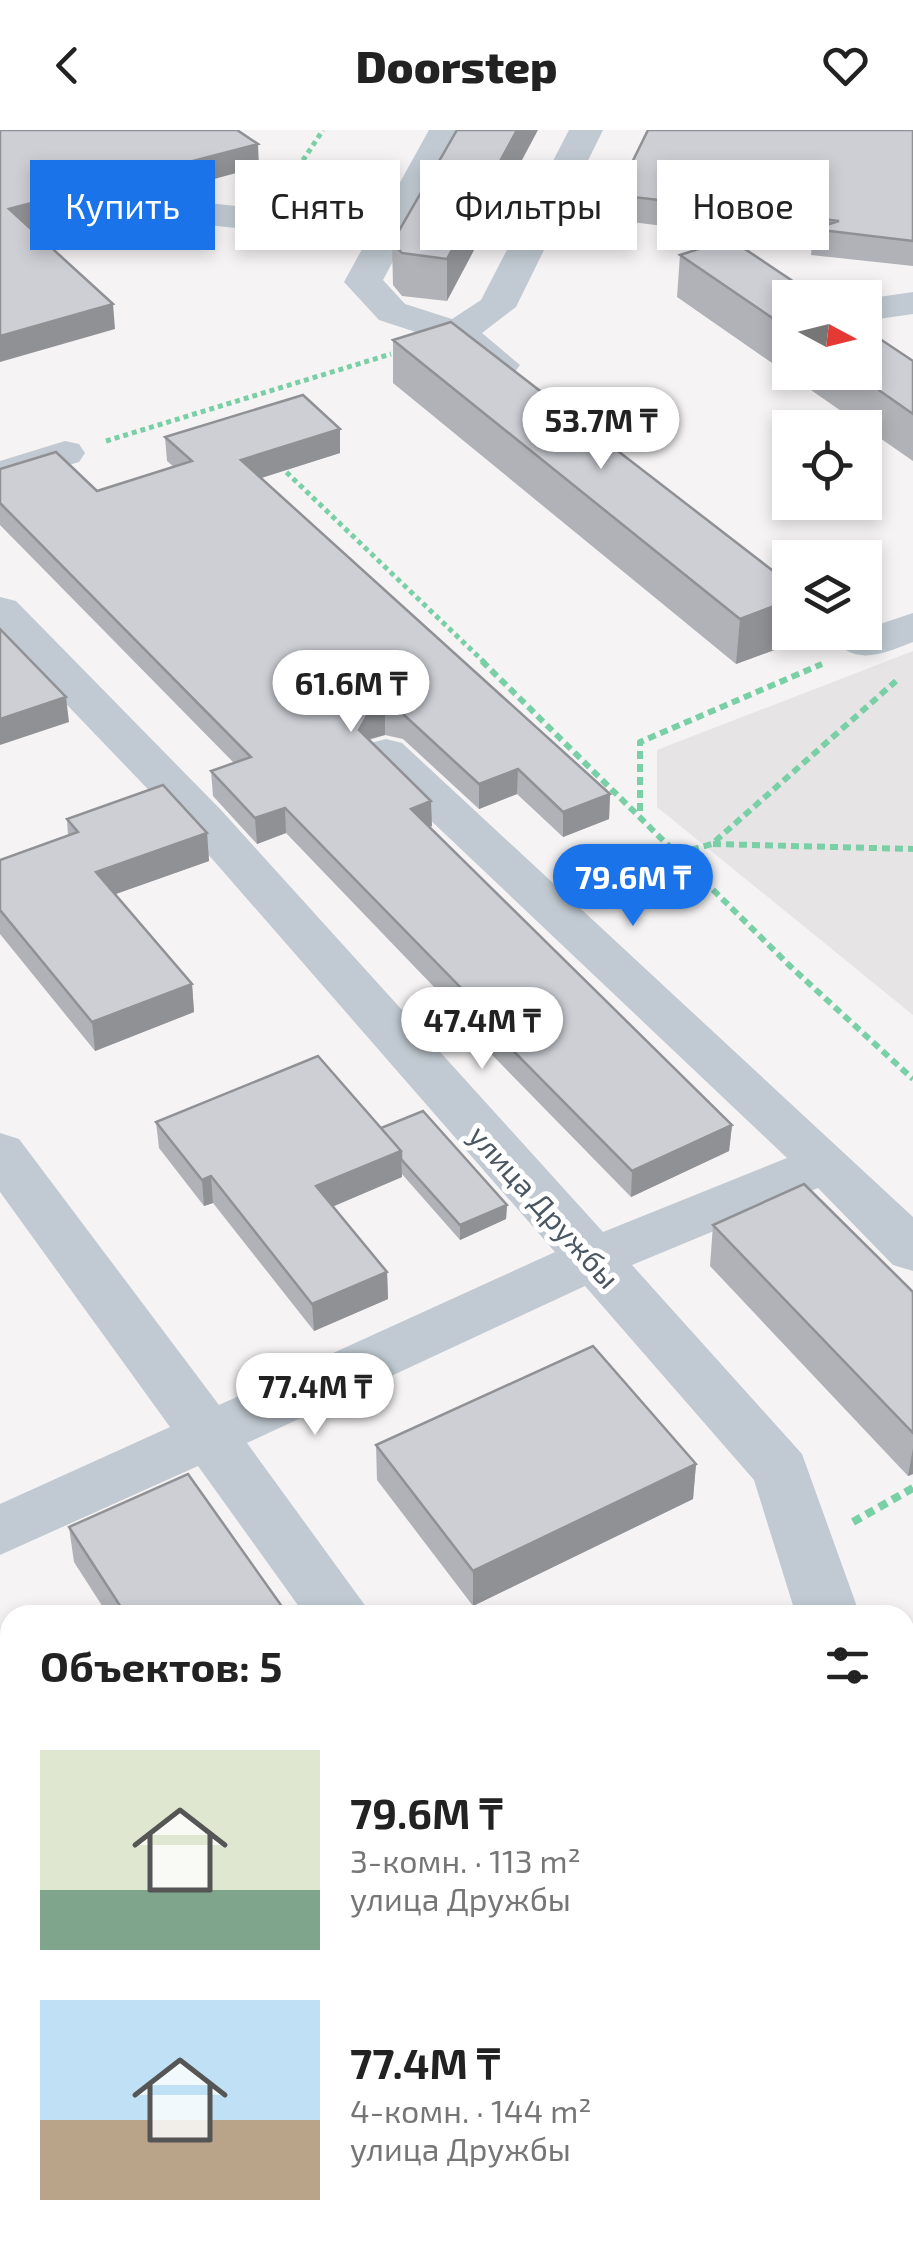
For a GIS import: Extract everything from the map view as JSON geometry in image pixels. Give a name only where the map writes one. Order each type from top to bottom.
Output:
[{"type":"street","points":[[400,214],[446,130]]},
{"type":"street","points":[[458,333],[497,307],[586,130]]},
{"type":"street","points":[[380,250],[363,282],[392,312],[458,333],[537,394]]},
{"type":"street","points":[[882,321],[913,303]]},
{"type":"street","points":[[0,474],[65,453]]},
{"type":"street","name":"улица Дружбы","points":[[0,610],[204,820],[781,1470],[825,1605]]},
{"type":"street","points":[[882,633],[913,626]]},
{"type":"street","points":[[386,754],[826,1163],[913,1251]]},
{"type":"street","points":[[0,1152],[333,1605]]},
{"type":"street","points":[[0,1531],[212,1437],[592,1259],[826,1163]]},
{"type":"path","points":[[304,160],[324,130]]},
{"type":"path","points":[[65,453],[458,333]]},
{"type":"path","points":[[268,454],[640,813],[790,966],[913,1079]]},
{"type":"path","points":[[640,813],[640,742],[835,650]]},
{"type":"path","points":[[712,844],[906,672]]},
{"type":"path","points":[[536,894],[712,844],[913,849]]},
{"type":"path","points":[[809,1548],[913,1488]]},
{"type":"shaded area","points":[[913,651],[913,1015],[657,807],[657,750]]},
{"type":"building","points":[[0,130],[237,130],[258,144],[197,160],[30,160],[30,204],[9,209],[30,228],[30,250],[54,250],[113,304],[0,336]]},
{"type":"building","points":[[457,130],[517,130],[501,160],[440,160]]},
{"type":"building","points":[[648,130],[913,130],[913,241],[829,231],[829,224],[839,221],[829,220],[829,160],[657,160],[657,200],[637,197],[637,160],[633,160]]},
{"type":"building","points":[[420,194],[420,250],[452,250],[447,259],[402,253],[400,229]]},
{"type":"building","points":[[696,250],[746,250],[791,280],[772,280],[772,318],[680,255]]},
{"type":"building","points":[[451,322],[772,570],[772,607],[740,619],[393,340]]},
{"type":"building","points":[[882,340],[913,361],[913,414],[879,390],[882,390]]},
{"type":"building","points":[[303,395],[340,429],[241,460],[610,794],[563,812],[518,769],[479,784],[403,714],[385,710],[368,714],[359,730],[431,801],[411,809],[732,1125],[632,1171],[459,996],[466,993],[285,808],[255,818],[211,771],[251,757],[0,503],[0,469],[56,452],[97,491],[192,461],[165,437]]},
{"type":"building","points":[[0,629],[66,697],[0,719]]},
{"type":"building","points":[[163,785],[207,833],[96,872],[192,984],[92,1022],[0,910],[0,860],[78,832],[67,819]]},
{"type":"building","points":[[318,1056],[401,1151],[316,1186],[387,1272],[312,1304],[211,1176],[202,1180],[156,1122]]},
{"type":"building","points":[[423,1111],[507,1205],[460,1225],[401,1159],[401,1151],[381,1128]]},
{"type":"building","points":[[804,1184],[913,1292],[913,1433],[713,1225]]},
{"type":"building","points":[[593,1346],[696,1464],[473,1571],[376,1445]]},
{"type":"building","points":[[188,1474],[281,1605],[120,1605],[69,1527]]}]
